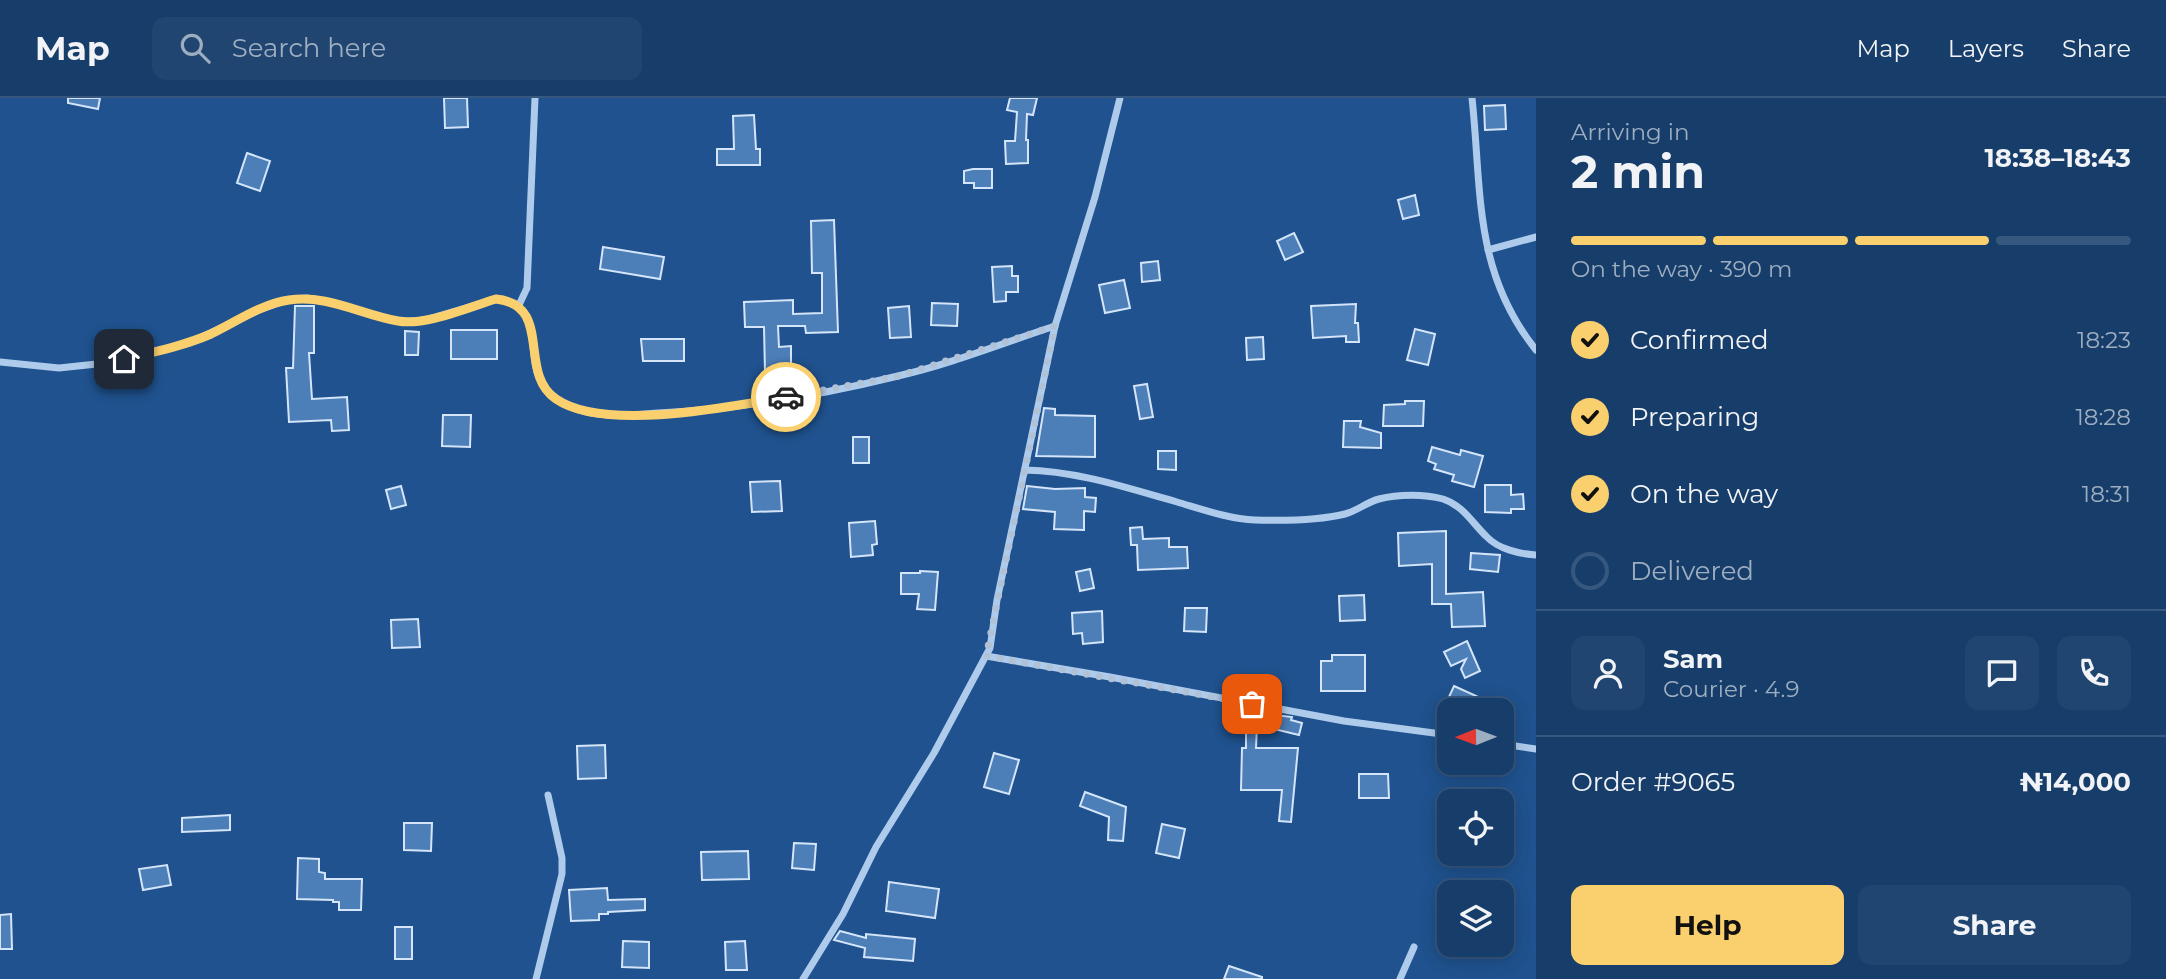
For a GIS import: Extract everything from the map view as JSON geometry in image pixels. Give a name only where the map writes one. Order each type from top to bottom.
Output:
[{"type":"street","points":[[519,305],[527,288],[535,98]]},
{"type":"street","points":[[803,979],[843,914],[876,847],[934,753],[986,656],[1055,326],[1095,197],[1120,98]]},
{"type":"street","points":[[1472,98],[1478,194],[1495,278],[1507,308],[1536,350]]},
{"type":"street","points":[[1488,250],[1536,237]]},
{"type":"street","points":[[0,362],[59,368],[106,363],[189,343],[287,300],[307,298],[401,321],[425,320],[496,299],[508,300],[519,305],[526,313],[543,385],[555,398],[579,410],[607,416],[721,408],[899,376],[1055,326]]},
{"type":"street","points":[[1025,470],[1085,477],[1251,520],[1315,520],[1349,513],[1379,499],[1410,495],[1442,499],[1457,506],[1476,523],[1488,539],[1521,554],[1536,555]]},
{"type":"street","points":[[986,656],[1344,721],[1437,733]]},
{"type":"street","points":[[1514,746],[1536,749]]},
{"type":"street","points":[[537,979],[562,874],[562,858],[548,795]]},
{"type":"street","points":[[1400,979],[1414,947]]},
{"type":"building","points":[[68,98],[100,98],[98,109],[68,103]]},
{"type":"building","points":[[444,98],[467,98],[468,127],[445,128]]},
{"type":"building","points":[[1010,98],[1037,98],[1033,115],[1027,114],[1028,163],[1006,164],[1005,141],[1015,141],[1017,112],[1007,110]]},
{"type":"building","points":[[1505,105],[1506,129],[1485,130],[1484,106]]},
{"type":"building","points":[[754,115],[760,165],[717,165],[717,149],[734,149],[733,116]]},
{"type":"building","points":[[247,153],[270,161],[260,191],[237,183]]},
{"type":"building","points":[[992,169],[992,188],[974,188],[974,183],[964,183],[964,171]]},
{"type":"building","points":[[1415,195],[1419,215],[1403,219],[1398,200]]},
{"type":"building","points":[[834,220],[838,332],[806,333],[805,326],[778,326],[779,347],[791,346],[791,371],[765,372],[764,327],[745,327],[744,302],[793,300],[793,314],[822,313],[822,273],[812,273],[811,221]]},
{"type":"building","points":[[1294,233],[1303,252],[1285,260],[1277,241]]},
{"type":"building","points":[[603,247],[664,257],[660,279],[600,269]]},
{"type":"building","points":[[1158,261],[1160,280],[1142,282],[1141,263]]},
{"type":"building","points":[[1012,266],[1012,276],[1018,276],[1018,292],[1006,292],[1006,301],[994,302],[992,267]]},
{"type":"building","points":[[1124,280],[1130,308],[1105,313],[1099,285]]},
{"type":"building","points":[[932,303],[958,304],[957,326],[931,325]]},
{"type":"building","points":[[1356,304],[1355,323],[1358,323],[1359,342],[1346,342],[1346,336],[1313,338],[1311,306]]},
{"type":"building","points":[[295,306],[314,306],[314,353],[309,353],[312,399],[347,397],[349,430],[332,431],[331,420],[289,422],[286,368],[293,368]]},
{"type":"building","points":[[909,306],[911,337],[890,338],[888,308]]},
{"type":"building","points":[[1415,329],[1435,334],[1428,365],[1407,360]]},
{"type":"building","points":[[451,330],[497,330],[497,359],[451,359]]},
{"type":"building","points":[[405,331],[419,332],[418,355],[405,355]]},
{"type":"building","points":[[1263,337],[1264,359],[1247,360],[1246,338]]},
{"type":"building","points":[[641,339],[684,339],[684,361],[643,361]]},
{"type":"building","points":[[1147,384],[1153,417],[1140,419],[1134,386]]},
{"type":"building","points":[[1405,401],[1424,401],[1423,426],[1383,426],[1384,405],[1405,404]]},
{"type":"building","points":[[1044,408],[1055,409],[1055,415],[1095,416],[1095,457],[1036,456]]},
{"type":"building","points":[[443,415],[471,415],[470,447],[442,446]]},
{"type":"building","points":[[1344,421],[1361,421],[1360,427],[1381,433],[1381,448],[1343,447]]},
{"type":"building","points":[[853,437],[869,437],[869,463],[853,463]]},
{"type":"building","points":[[1432,447],[1460,455],[1461,450],[1483,456],[1474,487],[1452,481],[1454,475],[1434,469],[1436,464],[1428,461]]},
{"type":"building","points":[[1158,451],[1176,451],[1176,470],[1158,469]]},
{"type":"building","points":[[780,481],[782,511],[752,512],[750,482]]},
{"type":"building","points":[[1485,485],[1511,485],[1511,495],[1523,494],[1524,509],[1511,509],[1511,513],[1485,512]]},
{"type":"building","points":[[401,486],[406,505],[391,509],[386,490]]},
{"type":"building","points":[[1027,486],[1085,488],[1085,497],[1096,498],[1095,512],[1084,511],[1084,530],[1054,529],[1055,512],[1023,509]]},
{"type":"building","points":[[875,521],[877,544],[872,545],[873,555],[851,557],[849,523]]},
{"type":"building","points":[[1142,527],[1143,539],[1169,538],[1169,547],[1187,547],[1188,568],[1138,570],[1137,545],[1131,545],[1130,528]]},
{"type":"building","points":[[1446,531],[1446,594],[1483,592],[1485,626],[1452,627],[1451,604],[1432,604],[1432,564],[1399,566],[1398,533]]},
{"type":"building","points":[[1471,553],[1500,555],[1498,572],[1470,569]]},
{"type":"building","points":[[1090,569],[1094,588],[1080,591],[1076,572]]},
{"type":"building","points":[[938,572],[935,610],[917,609],[919,594],[901,594],[901,573]]},
{"type":"building","points":[[1364,595],[1365,620],[1340,621],[1339,596]]},
{"type":"building","points":[[1185,608],[1207,608],[1206,632],[1184,631]]},
{"type":"building","points":[[1102,611],[1103,642],[1083,644],[1082,633],[1073,634],[1072,613]]},
{"type":"building","points":[[418,619],[420,647],[392,648],[391,620]]},
{"type":"building","points":[[1467,641],[1480,671],[1465,678],[1461,669],[1466,659],[1451,666],[1444,652]]},
{"type":"building","points":[[1332,655],[1365,655],[1365,691],[1321,691],[1321,661],[1332,661]]},
{"type":"building","points":[[1454,686],[1481,698],[1448,698]]},
{"type":"building","points":[[1246,712],[1292,717],[1291,720],[1302,723],[1299,735],[1257,725],[1256,748],[1298,748],[1291,822],[1279,821],[1282,790],[1241,790],[1242,748],[1246,748]]},
{"type":"building","points":[[605,745],[606,778],[578,779],[577,746]]},
{"type":"building","points":[[994,753],[1019,760],[1009,794],[984,787]]},
{"type":"building","points":[[1359,774],[1388,774],[1389,798],[1359,798]]},
{"type":"building","points":[[1085,792],[1126,807],[1123,841],[1108,840],[1109,817],[1080,806]]},
{"type":"building","points":[[230,815],[230,830],[182,832],[182,818]]},
{"type":"building","points":[[404,823],[432,823],[431,851],[404,850]]},
{"type":"building","points":[[1162,824],[1185,829],[1179,858],[1156,853]]},
{"type":"building","points":[[794,843],[816,844],[814,870],[792,868]]},
{"type":"building","points":[[748,851],[749,879],[702,880],[701,852]]},
{"type":"building","points":[[298,858],[319,859],[319,872],[325,873],[325,879],[362,879],[361,910],[339,910],[339,902],[333,900],[297,899]]},
{"type":"building","points":[[167,865],[171,885],[143,890],[139,869]]},
{"type":"building","points":[[889,882],[939,889],[935,918],[886,911]]},
{"type":"building","points":[[607,888],[608,900],[645,899],[645,910],[608,912],[599,914],[599,920],[571,921],[569,890]]},
{"type":"building","points":[[11,914],[12,949],[0,949],[0,915]]},
{"type":"building","points":[[395,927],[412,927],[412,959],[395,959]]},
{"type":"building","points":[[840,931],[866,938],[866,934],[915,939],[913,961],[864,957],[865,948],[834,940]]},
{"type":"building","points":[[623,941],[649,942],[649,968],[622,967]]},
{"type":"building","points":[[745,941],[747,970],[726,970],[725,942]]},
{"type":"building","points":[[1229,966],[1262,977],[1262,979],[1224,979]]},
{"type":"way so far","points":[[786,397],[899,376],[1055,326],[997,600],[990,648],[986,656],[1252,704]]},
{"type":"route","points":[[124,359],[189,343],[287,300],[307,298],[401,321],[425,320],[496,299],[519,305],[526,313],[543,385],[555,398],[579,410],[607,416],[668,413],[721,408],[786,397]]}]
